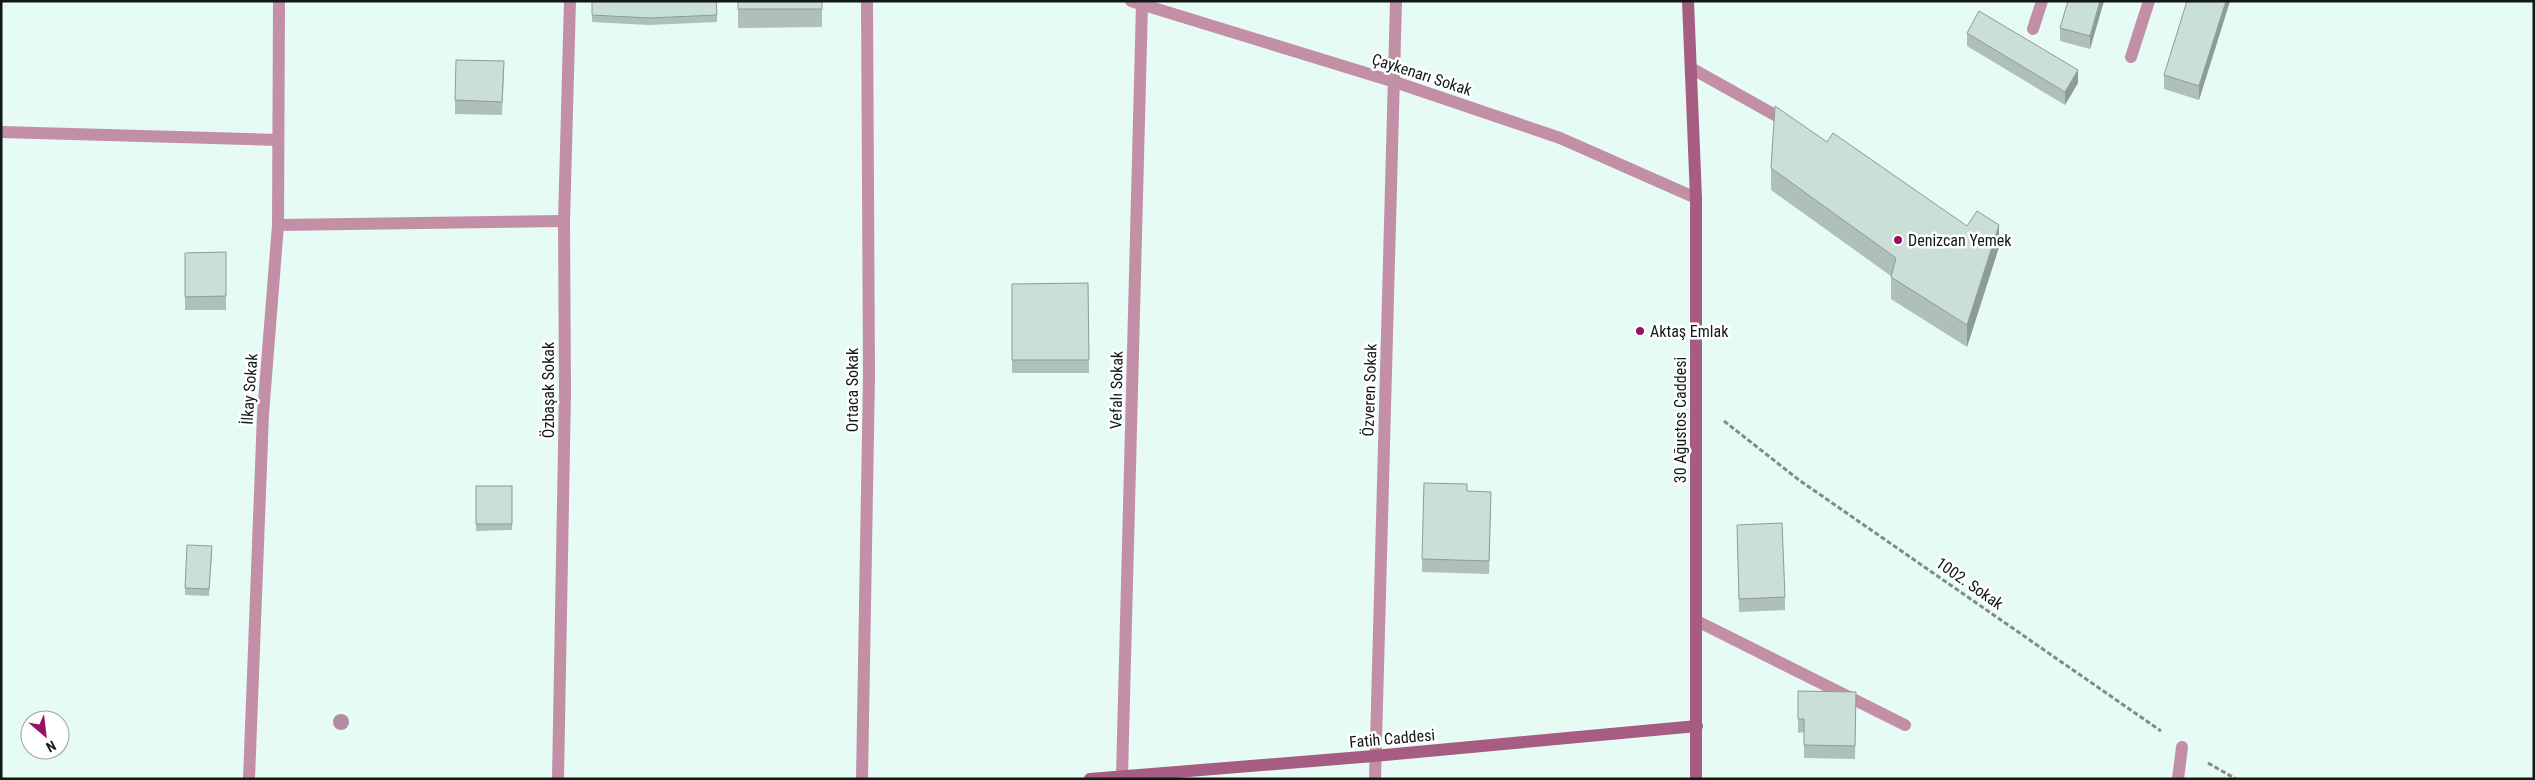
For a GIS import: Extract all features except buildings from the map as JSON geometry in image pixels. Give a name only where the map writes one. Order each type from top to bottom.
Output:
[{"type":"street","name":"İlkay Sokak","points":[[249,779],[263,414],[278,225],[279,1]]},
{"type":"street","name":"Özbaşak Sokak","points":[[558,779],[565,392],[564,221],[570,1]]},
{"type":"street","name":"Ortaca Sokak","points":[[862,779],[869,375],[866,1]]},
{"type":"street","name":"Özveren Sokak","points":[[1375,779],[1374,756],[1396,1]]},
{"type":"street","name":"30 Ağustos Caddesi","points":[[1688,1],[1696,198],[1696,779]]},
{"type":"street","points":[[2033,29],[2042,1]]},
{"type":"street","points":[[2131,57],[2149,1]]},
{"type":"street","name":"Çaykenarı Sokak","points":[[1136,3],[1395,82],[1560,138],[1696,198]]},
{"type":"street","name":"Vefalı Sokak","points":[[1122,776],[1136,3]]},
{"type":"street","points":[[1691,68],[1800,129]]},
{"type":"street","points":[[1,132],[278,140]]},
{"type":"street","points":[[278,225],[564,221]]},
{"type":"street","points":[[1697,621],[1904,726]]},
{"type":"street","name":"Fatih Caddesi","points":[[1095,778],[1374,756],[1697,726]]},
{"type":"street","points":[[2178,779],[2182,747]]},
{"type":"path","name":"1002. Sokak","points":[[1696,399],[1799,480],[2135,712],[2182,747],[2236,779]]},
{"type":"place","name":"Denizcan Yemek","points":[[1898,240]]},
{"type":"place","name":"Aktaş Emlak","points":[[1640,331]]}]
